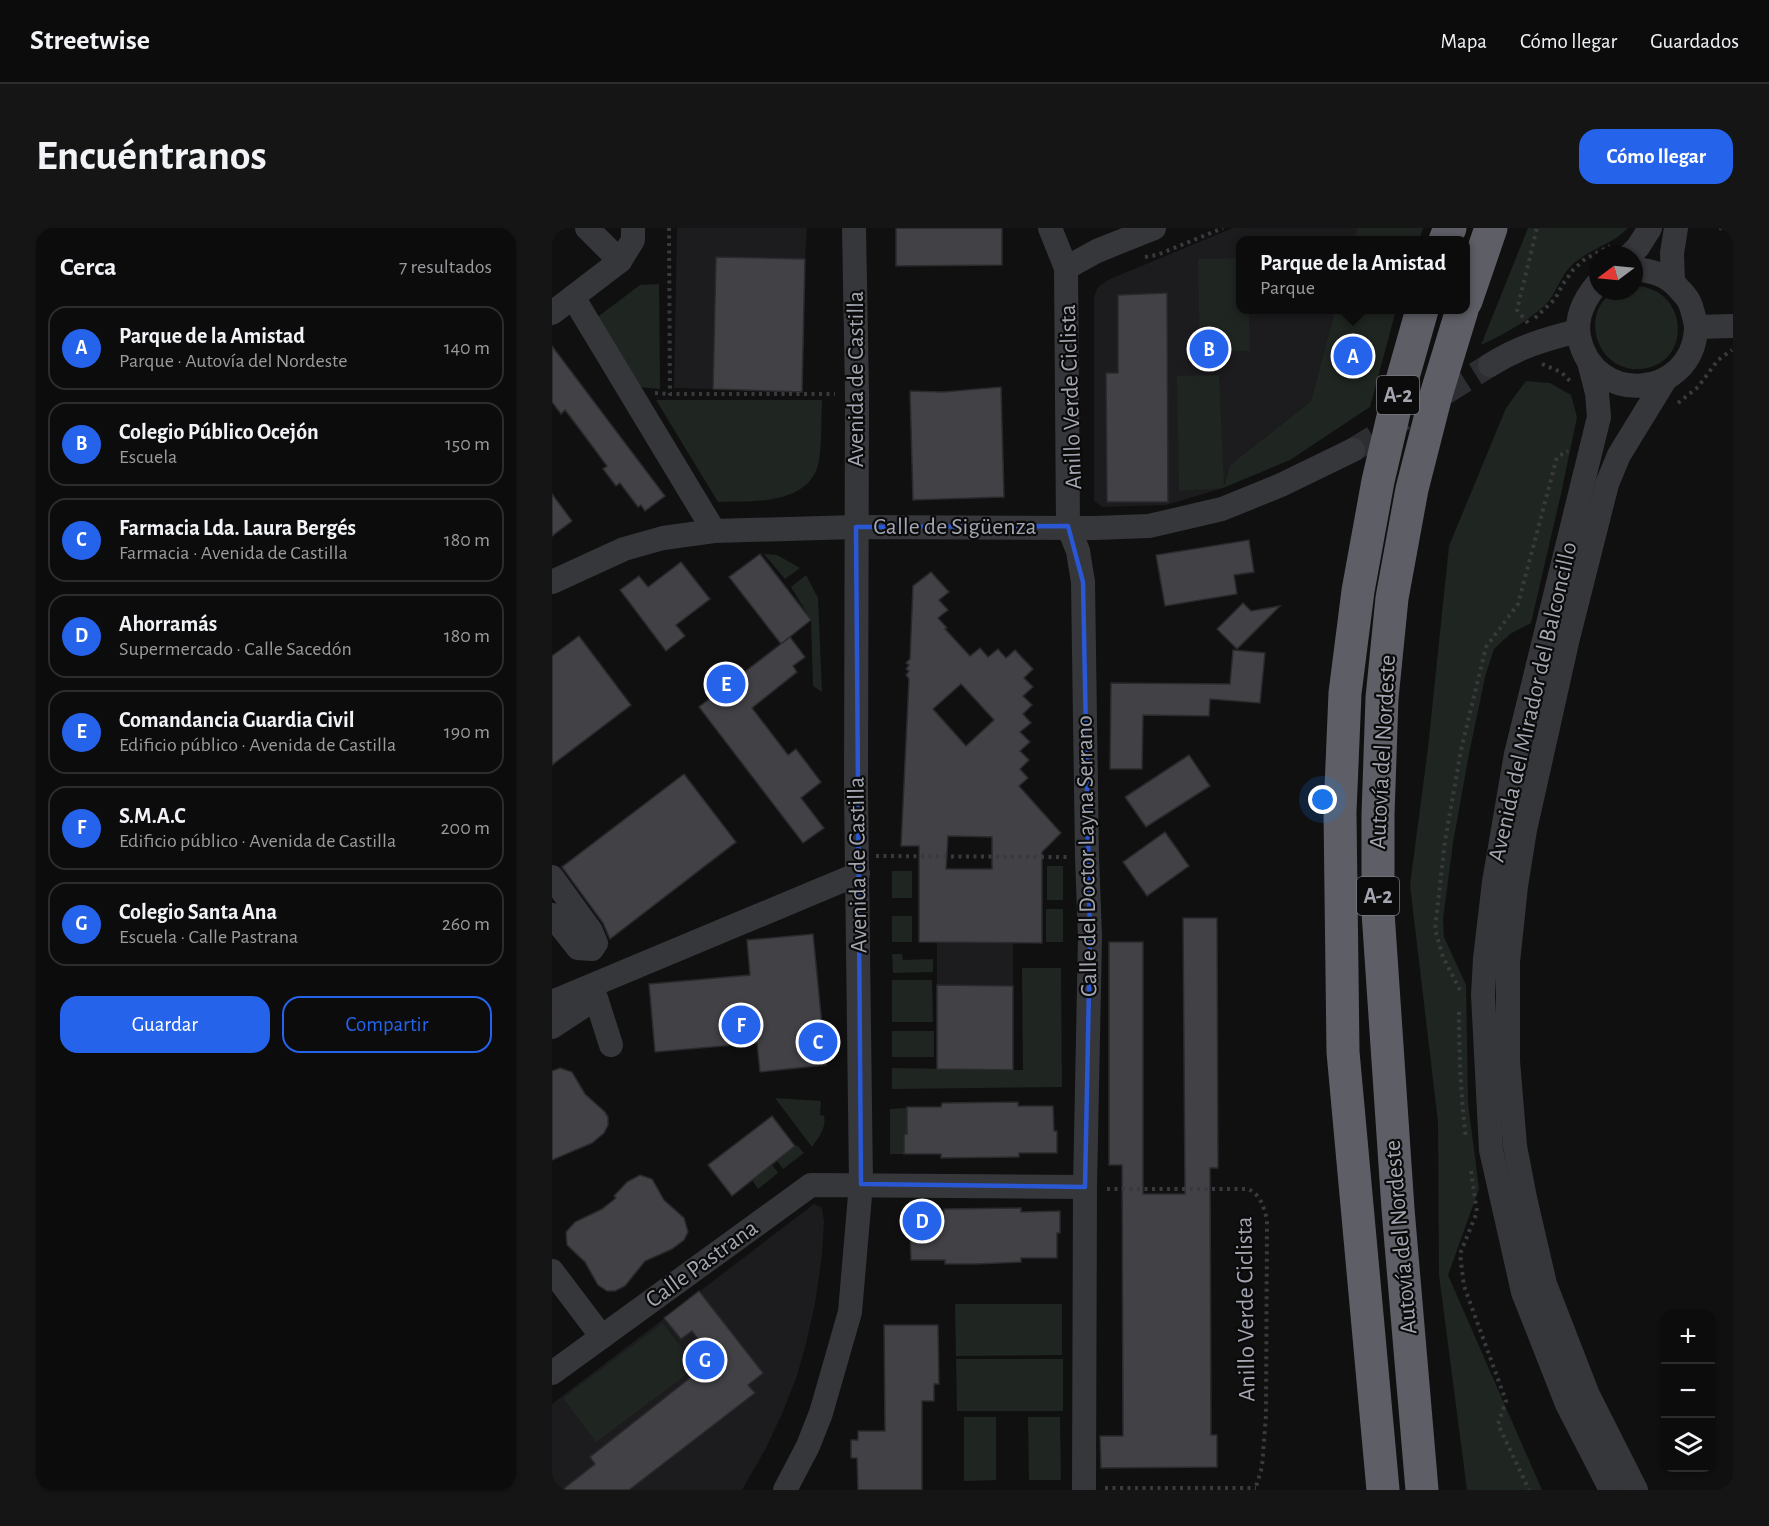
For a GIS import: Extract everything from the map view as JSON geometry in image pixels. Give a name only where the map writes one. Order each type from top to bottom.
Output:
[{"type":"highway","points":[[1470,289],[1491,228]]},
{"type":"highway","name":"Autovía del Nordeste","points":[[1383,1490],[1343,1052],[1340,812],[1345,693],[1358,591],[1378,481],[1399,391],[1421,314]]},
{"type":"highway","name":"Autovía del Nordeste","points":[[1422,1490],[1397,1197],[1378,912],[1381,710],[1392,598],[1412,489],[1436,395],[1460,314]]},
{"type":"street","points":[[587,228],[620,261]]},
{"type":"street","points":[[552,313],[620,261],[633,240],[633,228]]},
{"type":"street","name":"Avenida de Castilla","points":[[785,1490],[808,1446],[821,1413],[850,1312],[861,1184],[854,228]]},
{"type":"street","name":"Calle del Doctor Layna Serrano","points":[[1050,228],[1066,268],[1068,526],[1078,551],[1083,582],[1090,937],[1085,1187],[1084,1490]]},
{"type":"street","points":[[1066,268],[1097,251],[1154,228]]},
{"type":"street","points":[[1639,246],[1650,228]]},
{"type":"street","points":[[1673,281],[1672,253],[1676,228]]},
{"type":"street","points":[[1643,270],[1654,271],[1673,281],[1690,301],[1696,327],[1733,326]]},
{"type":"street","points":[[1490,365],[1512,351],[1533,342],[1578,331],[1580,313],[1589,294]]},
{"type":"street","points":[[573,297],[714,531]]},
{"type":"street","name":"Avenida del Mirador del Balconcillo","points":[[1636,1490],[1588,1395],[1545,1284],[1515,1146],[1508,1061],[1508,962],[1516,886],[1540,758],[1607,483],[1619,455],[1665,380],[1681,366],[1692,348],[1696,327]]},
{"type":"street","name":"Avenida del Mirador del Balconcillo","points":[[1578,331],[1581,347],[1589,362],[1597,393],[1599,417],[1516,754],[1494,882],[1485,959],[1484,1006],[1491,1150],[1523,1292],[1567,1404],[1611,1490]]},
{"type":"street","points":[[1589,362],[1601,374],[1616,382],[1632,386],[1649,385],[1665,380]]},
{"type":"street","name":"Calle de Sigüenza","points":[[552,582],[624,549],[663,538],[714,531],[856,527],[1068,526],[1095,528],[1149,526],[1222,509],[1281,485],[1353,450]]},
{"type":"street","points":[[552,1002],[858,865]]},
{"type":"street","points":[[552,878],[591,931],[596,943],[592,949],[578,948],[552,915]]},
{"type":"street","points":[[552,1027],[596,998],[611,1044]]},
{"type":"street","name":"Calle Pastrana","points":[[552,1373],[811,1185],[1085,1187]]},
{"type":"street","points":[[552,1271],[602,1338]]},
{"type":"path","points":[[669,228],[670,394],[857,394]]},
{"type":"path","points":[[1137,259],[1157,255],[1223,228]]},
{"type":"path","points":[[1528,324],[1517,310],[1538,228]]},
{"type":"path","points":[[1719,228],[1733,229]]},
{"type":"path","points":[[1520,330],[1556,299],[1573,270],[1589,258]]},
{"type":"path","points":[[1671,406],[1686,398],[1698,387],[1718,360],[1733,349]]},
{"type":"path","points":[[858,865],[1087,857]]},
{"type":"path","name":"Anillo Verde Ciclista","points":[[1085,1187],[1101,1189],[1248,1189],[1256,1193],[1262,1203],[1267,1219],[1266,1415],[1262,1467],[1256,1489]]},
{"type":"path","points":[[1103,1490],[1103,1488],[1256,1489]]},
{"type":"highlighted area","points":[[1068,526],[1083,582],[1090,937],[1085,1187],[861,1184],[856,527]]},
{"type":"shaded area","points":[[677,228],[807,228],[805,259],[716,257],[713,389],[674,388]]},
{"type":"shaded area","points":[[1233,228],[1357,228],[1354,236],[1236,236],[1236,314],[1334,314],[1311,401],[1230,465],[1223,488],[1166,505],[1102,507],[1094,501],[1094,297],[1098,287],[1110,279]]},
{"type":"shaded area","points":[[1357,228],[1423,228],[1420,236],[1354,236]]},
{"type":"shaded area","points":[[1528,228],[1628,228],[1601,246],[1589,246],[1589,253],[1569,268],[1552,296],[1537,312],[1514,328],[1481,345]]},
{"type":"shaded area","points":[[1236,258],[1236,314],[1249,314],[1250,351],[1200,352],[1198,259]]},
{"type":"shaded area","points":[[659,284],[660,389],[637,387],[595,319],[640,285]]},
{"type":"shaded area","points":[[1643,288],[1653,290],[1666,299],[1674,312],[1678,327],[1676,342],[1669,355],[1657,365],[1640,369],[1624,367],[1602,350],[1595,324],[1598,311],[1605,300],[1643,300]]},
{"type":"shaded area","points":[[1334,314],[1395,314],[1370,407],[1290,460],[1223,488],[1179,491],[1177,376],[1219,375],[1224,486],[1230,465],[1311,401]]},
{"type":"shaded area","points":[[1526,381],[1550,383],[1571,395],[1577,417],[1531,623],[1510,634],[1494,649],[1485,677],[1453,843],[1443,919],[1444,937],[1466,985],[1468,1103],[1479,1189],[1448,1275],[1542,1490],[1467,1490],[1439,1275],[1438,1122],[1410,885],[1428,748],[1449,546],[1506,408]]},
{"type":"shaded area","points":[[656,400],[822,400],[820,454],[813,476],[804,486],[778,498],[747,502],[718,502]]},
{"type":"shaded area","points":[[764,554],[777,555],[800,568],[785,579]]},
{"type":"shaded area","points":[[806,575],[818,598],[822,692],[813,686],[811,620],[791,587]]},
{"type":"shaded area","points":[[1047,866],[1063,866],[1063,900],[1047,900]]},
{"type":"shaded area","points":[[892,871],[912,871],[912,898],[892,898]]},
{"type":"shaded area","points":[[1046,909],[1063,909],[1063,942],[1046,942]]},
{"type":"shaded area","points":[[892,916],[912,916],[912,942],[892,942]]},
{"type":"shaded area","points":[[937,942],[1013,943],[1013,986],[937,985]]},
{"type":"shaded area","points":[[892,954],[902,954],[903,960],[933,959],[933,972],[893,973]]},
{"type":"shaded area","points":[[1022,968],[1061,968],[1062,1087],[892,1089],[892,1068],[1023,1070]]},
{"type":"shaded area","points":[[892,980],[932,980],[933,1022],[892,1022]]},
{"type":"shaded area","points":[[892,1031],[934,1031],[934,1057],[892,1057]]},
{"type":"shaded area","points":[[775,1098],[821,1101],[820,1115],[824,1116],[825,1120],[821,1133],[812,1147]]},
{"type":"shaded area","points":[[907,1108],[904,1154],[890,1154],[890,1109]]},
{"type":"shaded area","points":[[797,1145],[804,1153],[783,1169],[777,1161]]},
{"type":"shaded area","points":[[772,1165],[778,1173],[758,1189],[752,1180]]},
{"type":"shaded area","points":[[814,1204],[822,1208],[824,1222],[815,1304],[806,1343],[797,1376],[781,1416],[742,1490],[552,1490],[552,1404]]},
{"type":"shaded area","points":[[955,1304],[1062,1304],[1062,1355],[956,1356]]},
{"type":"shaded area","points":[[663,1323],[696,1367],[596,1442],[563,1398]]},
{"type":"shaded area","points":[[956,1359],[1063,1359],[1063,1411],[957,1411]]},
{"type":"shaded area","points":[[964,1417],[996,1417],[996,1480],[964,1481]]},
{"type":"shaded area","points":[[1028,1417],[1060,1417],[1061,1480],[1029,1480]]},
{"type":"building","points":[[896,228],[1002,228],[1002,265],[896,266]]},
{"type":"building","points":[[716,257],[805,259],[802,392],[713,389]]},
{"type":"building","points":[[1167,293],[1168,502],[1107,502],[1106,373],[1118,373],[1118,295]]},
{"type":"building","points":[[552,346],[665,496],[645,511],[641,505],[638,507],[620,483],[616,486],[603,469],[607,466],[565,410],[561,414],[552,402]]},
{"type":"building","points":[[1001,387],[1004,497],[913,500],[910,391],[943,392]]},
{"type":"building","points":[[552,494],[572,521],[552,536]]},
{"type":"building","points":[[1249,540],[1254,572],[1234,575],[1237,594],[1165,606],[1156,555]]},
{"type":"building","points":[[760,554],[811,620],[781,644],[729,577]]},
{"type":"building","points":[[681,562],[710,599],[676,625],[685,636],[666,651],[620,590],[639,576],[648,587]]},
{"type":"building","points":[[931,572],[949,592],[939,600],[948,610],[938,618],[970,656],[980,648],[988,657],[998,649],[1006,658],[1015,650],[1033,669],[1024,678],[1033,687],[1023,696],[1032,705],[1023,714],[1031,723],[1020,732],[1030,742],[1020,751],[1029,760],[1020,769],[1028,778],[1019,786],[1061,833],[1042,852],[1042,943],[919,942],[919,846],[901,846],[909,679],[906,675],[909,671],[906,669],[909,665],[906,663],[910,659],[913,586]],"holes":[[[961,684],[994,720],[966,746],[933,709]],[[948,836],[992,837],[992,869],[946,869]]]},
{"type":"building","points":[[1243,603],[1251,611],[1280,606],[1237,649],[1217,629]]},
{"type":"building","points":[[579,636],[631,705],[552,765],[552,656]]},
{"type":"building","points":[[790,637],[805,657],[793,666],[797,672],[752,708],[788,755],[796,749],[821,782],[801,798],[824,828],[803,843],[699,707]]},
{"type":"building","points":[[1233,650],[1265,653],[1260,703],[1210,699],[1209,716],[1143,715],[1142,769],[1110,769],[1111,683],[1230,684]]},
{"type":"building","points":[[1189,755],[1210,786],[1146,827],[1125,797]]},
{"type":"building","points":[[684,774],[736,842],[610,939],[603,923],[562,867]]},
{"type":"building","points":[[1165,832],[1189,866],[1147,896],[1123,862]]},
{"type":"building","points":[[1183,918],[1217,918],[1218,1168],[1210,1168],[1211,1435],[1217,1435],[1217,1467],[1101,1468],[1100,1436],[1123,1436],[1122,1165],[1109,1165],[1109,942],[1143,942],[1143,1194],[1185,1194]]},
{"type":"building","points":[[813,934],[826,1065],[760,1072],[757,1043],[655,1052],[649,984],[750,975],[747,940]]},
{"type":"building","points":[[937,985],[1013,986],[1013,1070],[937,1069]]},
{"type":"building","points":[[560,1068],[572,1072],[585,1094],[605,1112],[608,1125],[604,1133],[592,1143],[552,1160],[552,1071]]},
{"type":"building","points":[[1018,1102],[1018,1106],[1053,1106],[1054,1131],[1057,1131],[1057,1153],[1019,1153],[1019,1157],[941,1158],[941,1154],[904,1154],[907,1107],[941,1107],[942,1103]]},
{"type":"building","points":[[772,1116],[795,1146],[732,1196],[708,1165]]},
{"type":"building","points":[[640,1175],[652,1179],[664,1200],[684,1218],[688,1232],[684,1240],[672,1249],[645,1261],[625,1286],[615,1291],[607,1291],[598,1285],[585,1262],[567,1245],[566,1232],[575,1222],[602,1209],[616,1198],[614,1196],[627,1182]]},
{"type":"building","points":[[1021,1208],[1021,1212],[1060,1211],[1057,1258],[1021,1258],[1021,1262],[976,1264],[945,1264],[945,1260],[911,1260],[907,1214],[944,1213],[944,1209]]},
{"type":"building","points":[[699,1291],[763,1373],[748,1385],[755,1393],[629,1490],[562,1490],[595,1464],[590,1457],[714,1359],[692,1331],[681,1339],[664,1318]]},
{"type":"building","points":[[884,1325],[938,1325],[939,1384],[934,1384],[934,1401],[922,1401],[922,1490],[858,1490],[857,1458],[851,1458],[851,1440],[858,1440],[858,1431],[885,1431]]},
{"type":"tunnel","points":[[1353,450],[1490,365]]},
{"type":"place","name":"Colegio Público Ocejón","points":[[1209,349]]},
{"type":"place","name":"Parque de la Amistad","points":[[1353,356]]},
{"type":"place","name":"Comandancia Guardia Civil","points":[[726,684]]},
{"type":"place","name":"S.M.A.C","points":[[741,1025]]},
{"type":"place","name":"Farmacia Lda. Laura Bergés","points":[[818,1042]]},
{"type":"place","name":"Ahorramás","points":[[922,1221]]},
{"type":"place","name":"Colegio Santa Ana","points":[[705,1360]]}]
